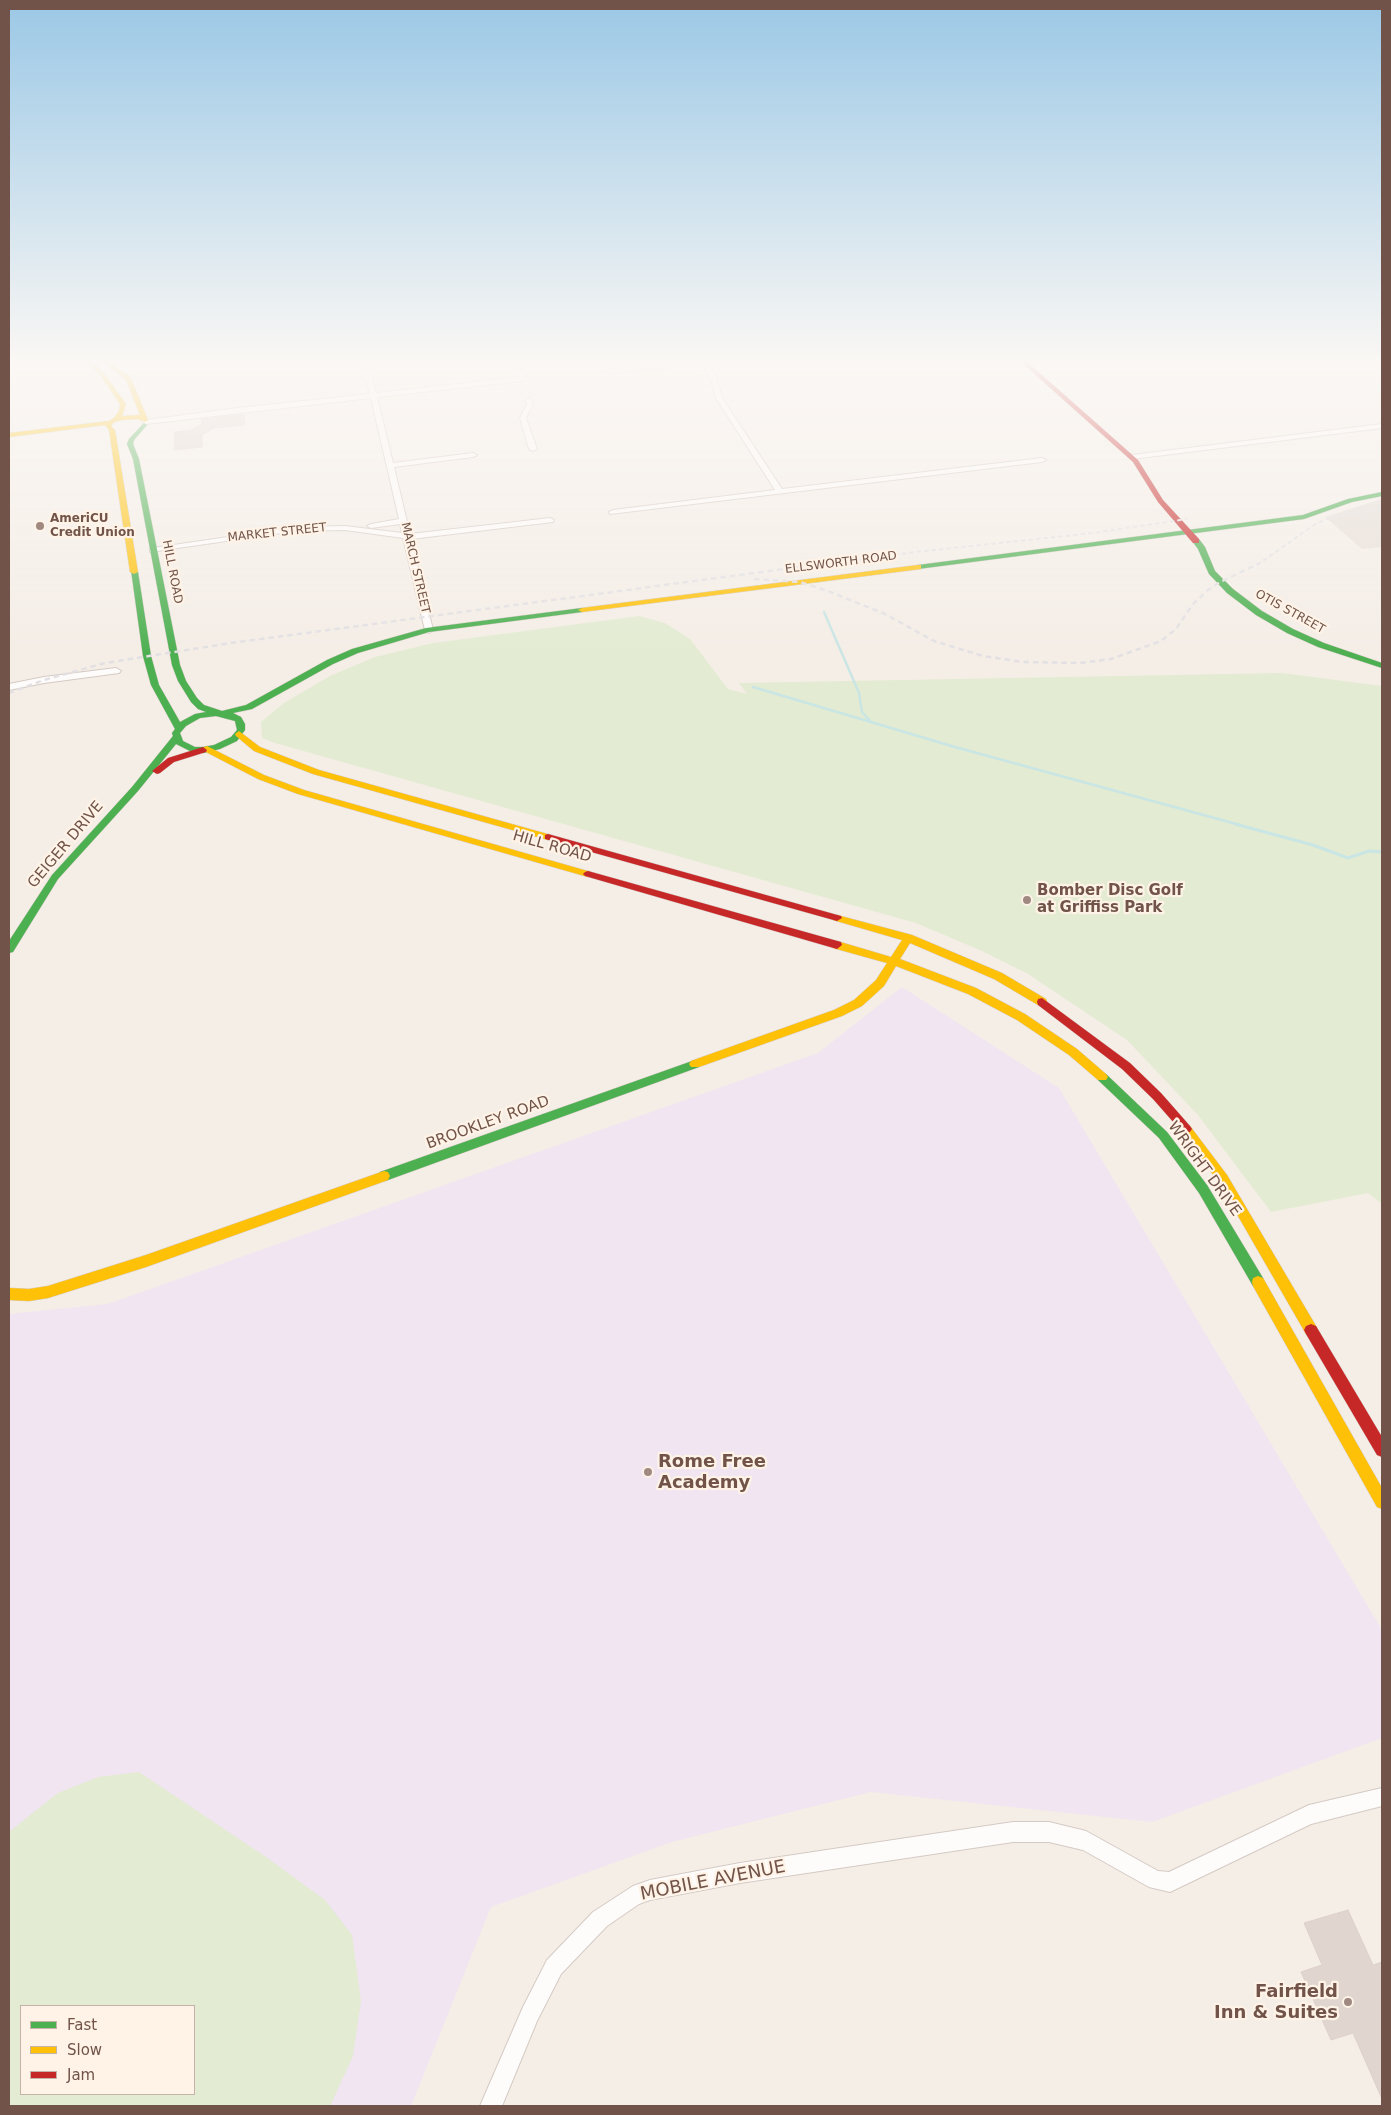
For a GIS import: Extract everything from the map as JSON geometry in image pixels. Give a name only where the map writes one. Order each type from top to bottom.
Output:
[{"type":"main road","points":[[118,459],[148,656],[155,686],[177,733]]},
{"type":"main road","name":"HILL ROAD","points":[[136,459],[176,665],[182,681],[194,700],[202,707],[238,719],[241,724],[240,732],[257,749],[316,772],[908,938]]},
{"type":"main road","name":"OTIS STREET","points":[[1134,459],[1141,467],[1160,501],[1189,531],[1202,549],[1212,572],[1224,586],[1272,621],[1321,645],[1382,666]]},
{"type":"main road","name":"ELLSWORTH ROAD","points":[[177,733],[183,724],[198,716],[249,707],[330,662],[369,646],[429,630],[1304,517],[1350,500],[1382,494]]},
{"type":"main road","name":"ELLSWORTH ROAD","points":[[205,750],[226,744],[240,732],[256,712],[308,674]]},
{"type":"main road","name":"HILL ROAD","points":[[177,733],[179,743],[185,747],[205,750],[261,777],[301,792],[894,961]]},
{"type":"main road","name":"GEIGER DRIVE","points":[[9,949],[55,877],[80,846],[135,789],[177,733]]},
{"type":"main road","name":"GEIGER DRIVE","points":[[135,789],[171,760],[205,750]]},
{"type":"main road","name":"BROOKLEY ROAD","points":[[9,1294],[29,1295],[48,1292],[161,1256],[838,1013],[864,998],[880,983],[908,938]]},
{"type":"main road","name":"WRIGHT DRIVE","points":[[908,938],[998,976],[1050,1007],[1126,1066],[1157,1096],[1191,1135],[1224,1179],[1382,1450]]},
{"type":"main road","name":"WRIGHT DRIVE","points":[[894,961],[972,991],[1028,1022],[1073,1052],[1098,1072],[1163,1135],[1203,1189],[1229,1230],[1382,1502]]},
{"type":"street","name":"MARCH STREET","points":[[389,459],[429,630]]},
{"type":"street","points":[[391,465],[443,459]]},
{"type":"street","points":[[758,459],[780,492]]},
{"type":"street","points":[[614,512],[1042,460]]},
{"type":"street","name":"MARKET STREET","points":[[153,550],[280,530],[353,528],[407,537],[421,537],[550,520]]},
{"type":"street","points":[[353,528],[404,521]]},
{"type":"street","points":[[9,687],[44,680],[116,671]]},
{"type":"street","name":"MOBILE AVENUE","points":[[492,2106],[530,2014],[554,1968],[600,1919],[633,1896],[650,1890],[740,1873],[1013,1832],[1048,1832],[1086,1841],[1156,1880],[1170,1882],[1309,1815],[1382,1796]]},
{"type":"shaded area","points":[[1382,499],[1382,547],[1362,549],[1325,517]]},
{"type":"shaded area","name":"Rome Free Academy","points":[[902,987],[1059,1088],[1382,1630],[1382,1738],[1152,1822],[871,1792],[672,1842],[491,1907],[411,2106],[9,2106],[9,1314],[108,1304],[818,1053]]},
{"type":"green space","name":"Bomber Disc Golf at Griffiss Park","points":[[639,616],[665,623],[690,639],[728,689],[747,694],[739,683],[1282,673],[1382,686],[1382,1204],[1368,1193],[1271,1212],[1198,1115],[1127,1040],[1028,974],[982,951],[916,923],[262,738],[261,722],[284,703],[330,676],[375,657],[433,643]]},
{"type":"green space","points":[[139,1772],[266,1857],[325,1900],[352,1935],[361,2001],[353,2056],[330,2106],[9,2106],[9,1832],[58,1793],[98,1777]]},
{"type":"building","name":"Fairfield Inn & Suites","points":[[1348,1910],[1373,1965],[1382,1962],[1382,2099],[1353,2033],[1331,2040],[1301,1972],[1322,1965],[1304,1923]]},
{"type":"waterway","points":[[824,612],[859,693],[862,712],[870,721]]},
{"type":"waterway","points":[[753,687],[955,747],[1240,825]]},
{"type":"waterway","points":[[1235,824],[1313,845],[1348,858],[1369,851],[1382,852]]},
{"type":"railway","points":[[1260,563],[1314,525],[1331,517],[1382,509]]},
{"type":"railway","points":[[820,565],[915,552],[1093,533],[1187,519]]},
{"type":"railway","points":[[9,693],[44,680],[105,663],[231,643],[829,563]]},
{"type":"railway","points":[[754,579],[800,582],[828,591],[885,614],[934,641],[983,656],[1023,662],[1080,663],[1111,659],[1161,641],[1176,629],[1193,604],[1208,590],[1220,582],[1260,563]]},
{"type":"traffic: fast","points":[[136,459],[176,665],[182,681],[194,700],[201,707],[216,713]]},
{"type":"traffic: fast","points":[[918,567],[1304,517],[1350,500],[1382,494]]},
{"type":"traffic: fast","points":[[1196,541],[1202,549],[1212,572],[1230,591],[1259,613],[1290,631],[1321,645],[1382,666]]},
{"type":"traffic: fast","points":[[134,572],[147,656],[155,685],[179,729]]},
{"type":"traffic: fast","points":[[225,713],[249,707],[330,662],[355,651],[393,639],[429,630],[582,610]]},
{"type":"traffic: fast","points":[[216,713],[233,716],[238,719],[241,724],[241,730],[234,739],[217,747],[203,750],[193,749],[179,743],[176,733],[183,724],[198,716],[216,713]]},
{"type":"traffic: fast","points":[[9,949],[55,877],[135,789],[176,738]]},
{"type":"traffic: fast","points":[[384,1176],[695,1064]]},
{"type":"traffic: fast","points":[[1102,1077],[1163,1135],[1203,1189],[1258,1282]]},
{"type":"traffic: slow","points":[[116,459],[134,572]]},
{"type":"traffic: slow","points":[[582,610],[918,567]]},
{"type":"traffic: slow","points":[[239,734],[257,749],[316,772],[548,837]]},
{"type":"traffic: slow","points":[[207,749],[261,777],[301,792],[588,874]]},
{"type":"traffic: slow","points":[[837,918],[908,938],[998,976],[1042,1002]]},
{"type":"traffic: slow","points":[[695,1064],[838,1013],[858,1003],[880,983],[908,938]]},
{"type":"traffic: slow","points":[[837,945],[894,961],[972,991],[1021,1017],[1073,1052],[1102,1077]]},
{"type":"traffic: slow","points":[[1186,1129],[1223,1179],[1311,1330]]},
{"type":"traffic: slow","points":[[9,1294],[29,1295],[48,1292],[146,1261],[384,1176]]},
{"type":"traffic: slow","points":[[1258,1282],[1382,1502]]},
{"type":"traffic: jam","points":[[1133,459],[1160,501],[1196,541]]},
{"type":"traffic: jam","points":[[157,771],[171,760],[203,750]]},
{"type":"traffic: jam","points":[[548,837],[837,918]]},
{"type":"traffic: jam","points":[[588,874],[837,945]]},
{"type":"traffic: jam","points":[[1042,1002],[1126,1066],[1157,1096],[1186,1129]]},
{"type":"traffic: jam","points":[[1311,1330],[1382,1450]]},
{"type":"place","name":"AmeriCU Credit Union","points":[[40,526]]},
{"type":"place","name":"Bomber Disc Golf at Griffiss Park","points":[[1027,900]]},
{"type":"place","name":"Rome Free Academy","points":[[648,1472]]},
{"type":"place","name":"Fairfield Inn & Suites","points":[[1348,2002]]}]
